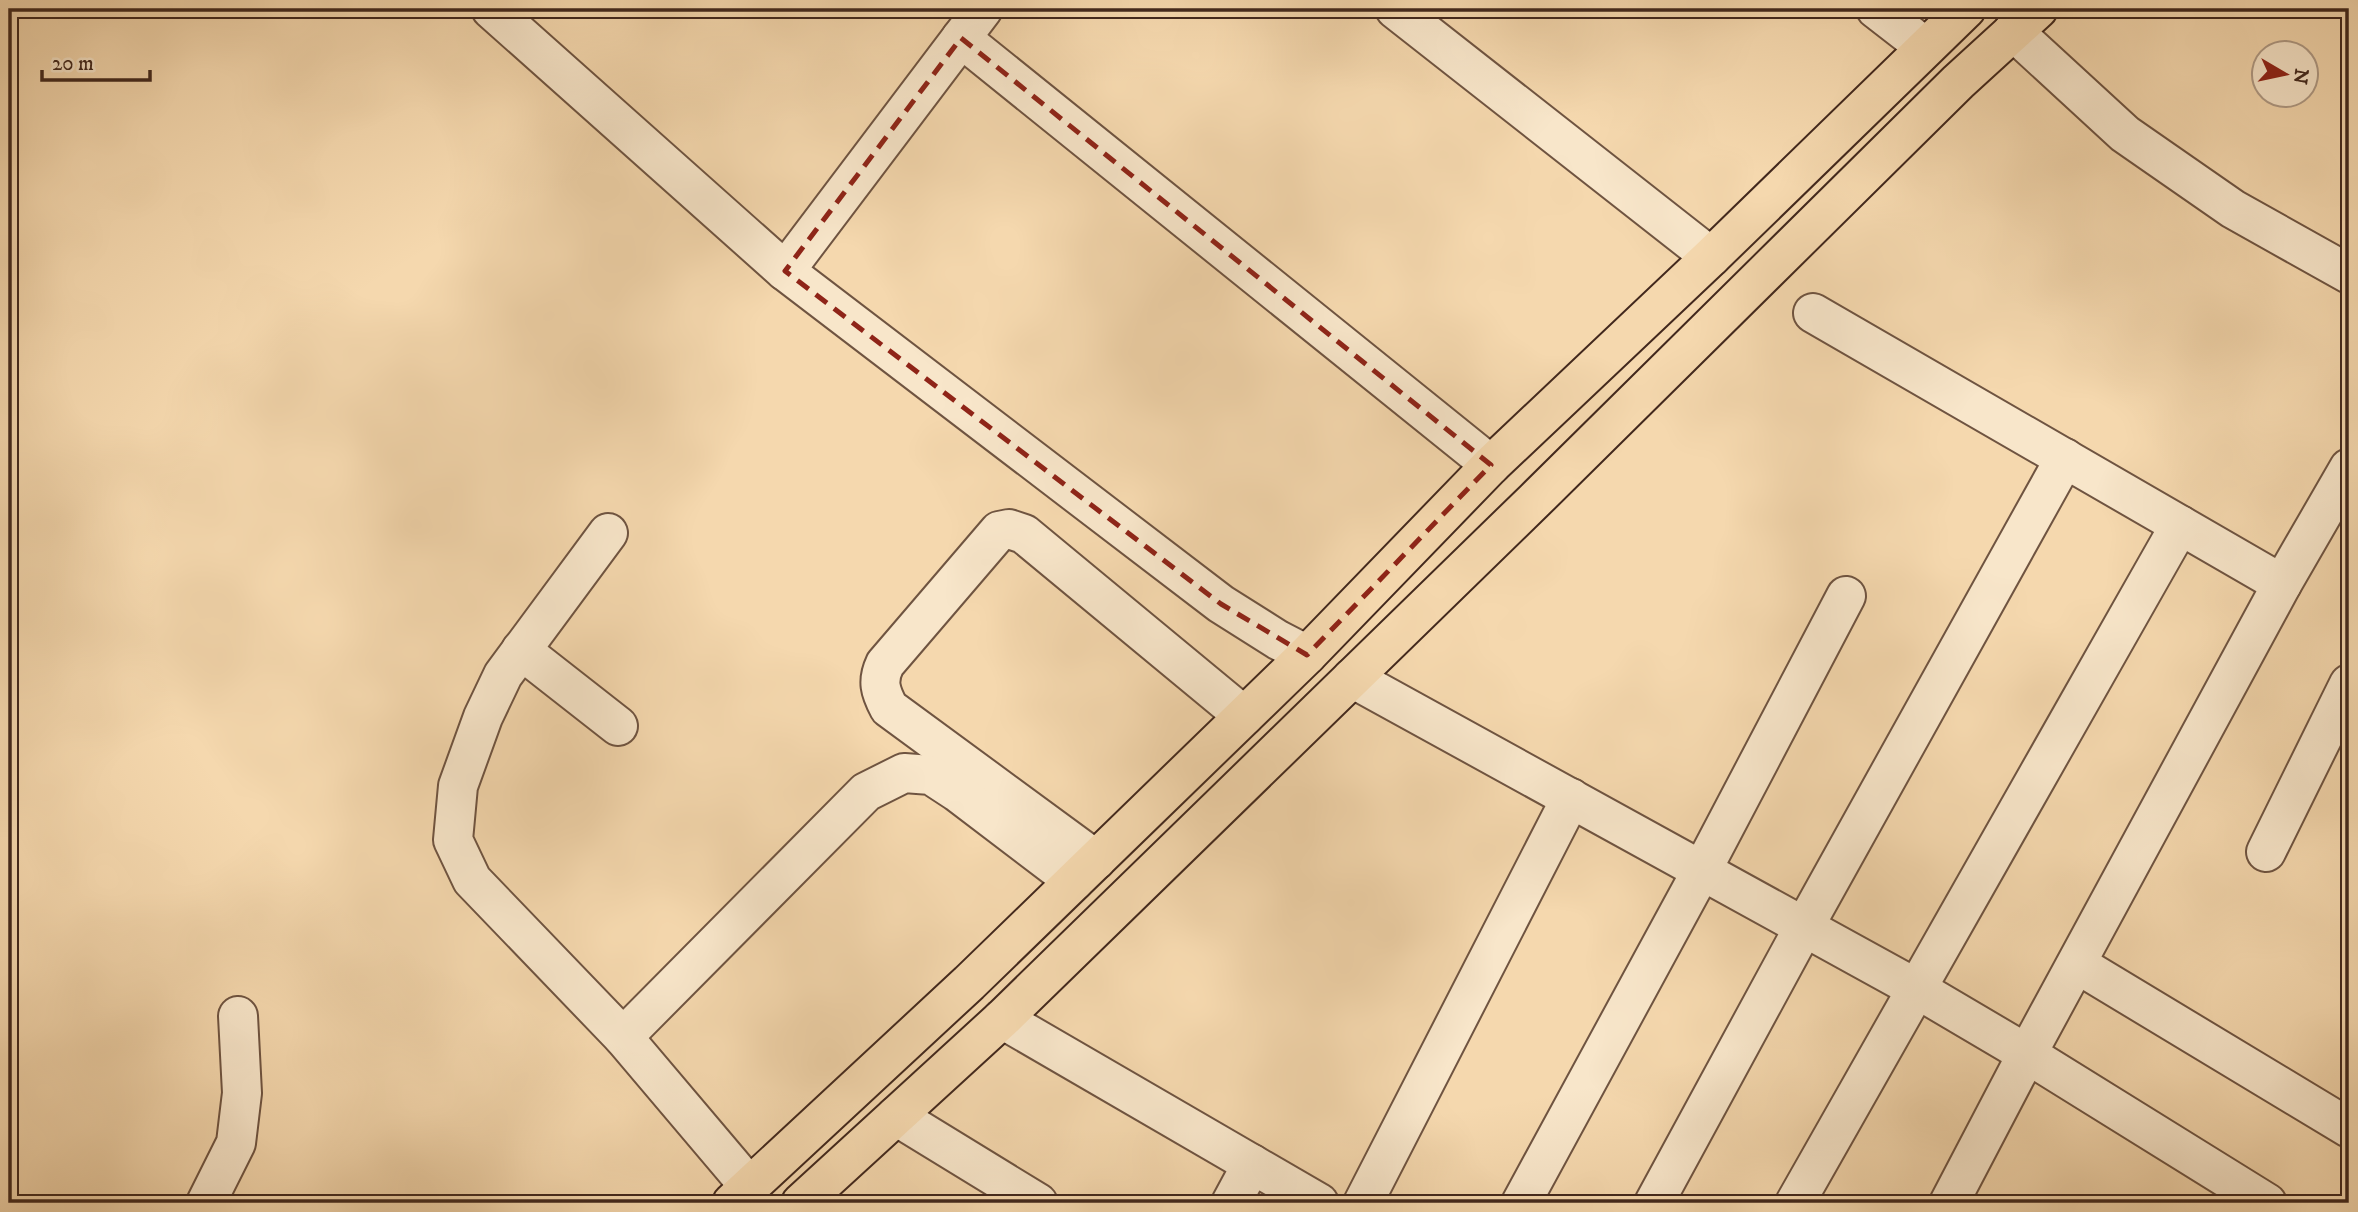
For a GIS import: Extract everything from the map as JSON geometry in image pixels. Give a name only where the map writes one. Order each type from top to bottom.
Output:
[{"type":"main road","points":[[741,1195],[1085,871],[1307,655],[1491,466],[1966,9]]},
{"type":"main road","points":[[800,1203],[1002,1019],[1958,82],[2026,20]]},
{"type":"main road","points":[[1184,775],[1214,812]]},
{"type":"street","points":[[491,9],[785,271],[1222,604],[1307,655]]},
{"type":"street","points":[[1395,9],[1711,257]]},
{"type":"street","points":[[1876,9],[1925,47]]},
{"type":"street","points":[[2026,20],[2125,134],[2233,209],[2349,274]]},
{"type":"street","points":[[785,271],[972,23],[1491,466]]},
{"type":"street","points":[[1813,313],[2282,584]]},
{"type":"street","points":[[1654,1203],[2065,458]]},
{"type":"street","points":[[1949,1203],[2282,584],[2349,468]]},
{"type":"street","points":[[1795,1203],[2180,525]]},
{"type":"street","points":[[1085,871],[888,708],[881,693],[878,678],[885,664],[999,531],[1009,529],[1024,534],[1244,716]]},
{"type":"street","points":[[608,533],[503,675],[483,717],[458,786],[453,840],[472,880],[623,1037],[741,1195]]},
{"type":"street","points":[[1521,1203],[1702,870],[1846,596]]},
{"type":"street","points":[[521,650],[618,726]]},
{"type":"street","points":[[1352,678],[1917,989],[2267,1203]]},
{"type":"street","points":[[2266,852],[2349,684]]},
{"type":"street","points":[[623,1037],[866,792],[904,773],[931,775],[1085,871]]},
{"type":"street","points":[[1363,1203],[1571,798]]},
{"type":"street","points":[[2077,964],[2349,1128]]},
{"type":"street","points":[[206,1203],[236,1143],[242,1093],[238,1016]]},
{"type":"street","points":[[1002,1019],[1319,1203]]},
{"type":"street","points":[[896,1116],[1038,1203]]},
{"type":"street","points":[[1231,1203],[1252,1164]]},
{"type":"highlighted area","points":[[961,38],[1491,465],[1307,655],[1221,604],[785,271]]}]
